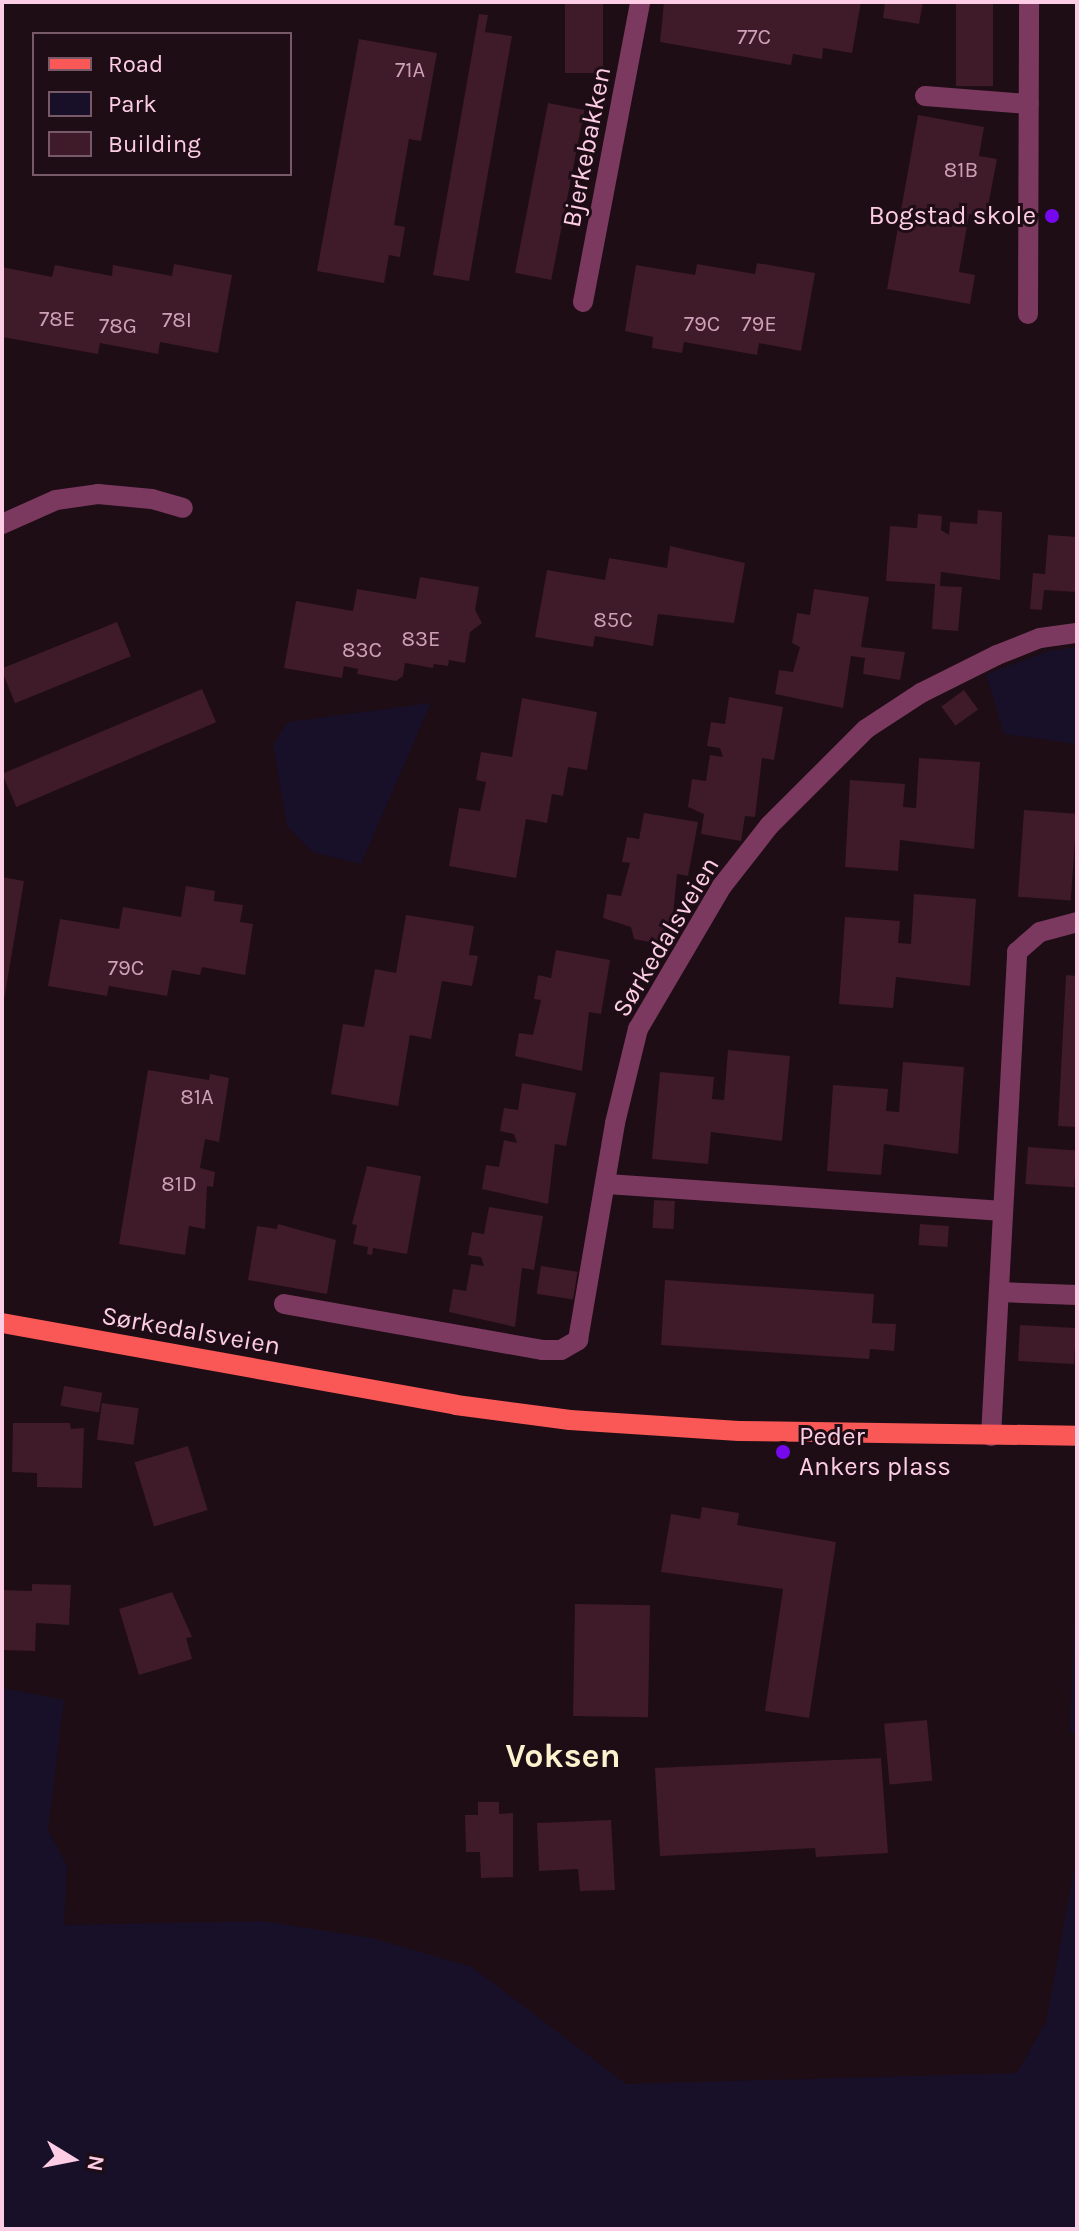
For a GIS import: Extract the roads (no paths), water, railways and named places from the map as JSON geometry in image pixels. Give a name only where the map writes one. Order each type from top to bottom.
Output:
[{"type":"main road","name":"Sørkedalsveien","points":[[2,1323],[525,1415],[739,1431],[1077,1436]]},
{"type":"street","name":"Bjerkebakken","points":[[583,302],[640,2]]},
{"type":"street","points":[[1028,314],[1029,2]]},
{"type":"street","points":[[925,96],[1029,104]]},
{"type":"street","points":[[2,524],[56,500],[98,494],[139,496],[183,508]]},
{"type":"street","name":"Sørkedalsveien","points":[[284,1304],[561,1350],[578,1340],[585,1324],[615,1123],[638,1029],[722,886],[769,826],[866,729],[921,693],[1040,638],[1077,633]]},
{"type":"street","points":[[991,1436],[1017,952],[1040,932],[1077,922]]},
{"type":"street","points":[[607,1184],[1003,1211]]},
{"type":"street","points":[[999,1292],[1077,1295]]},
{"type":"place","name":"Bogstad skole","points":[[1052,216]]},
{"type":"place","name":"Peder Ankers plass","points":[[783,1452]]},
{"type":"district","name":"Voksen","points":[[563,1757]]}]
